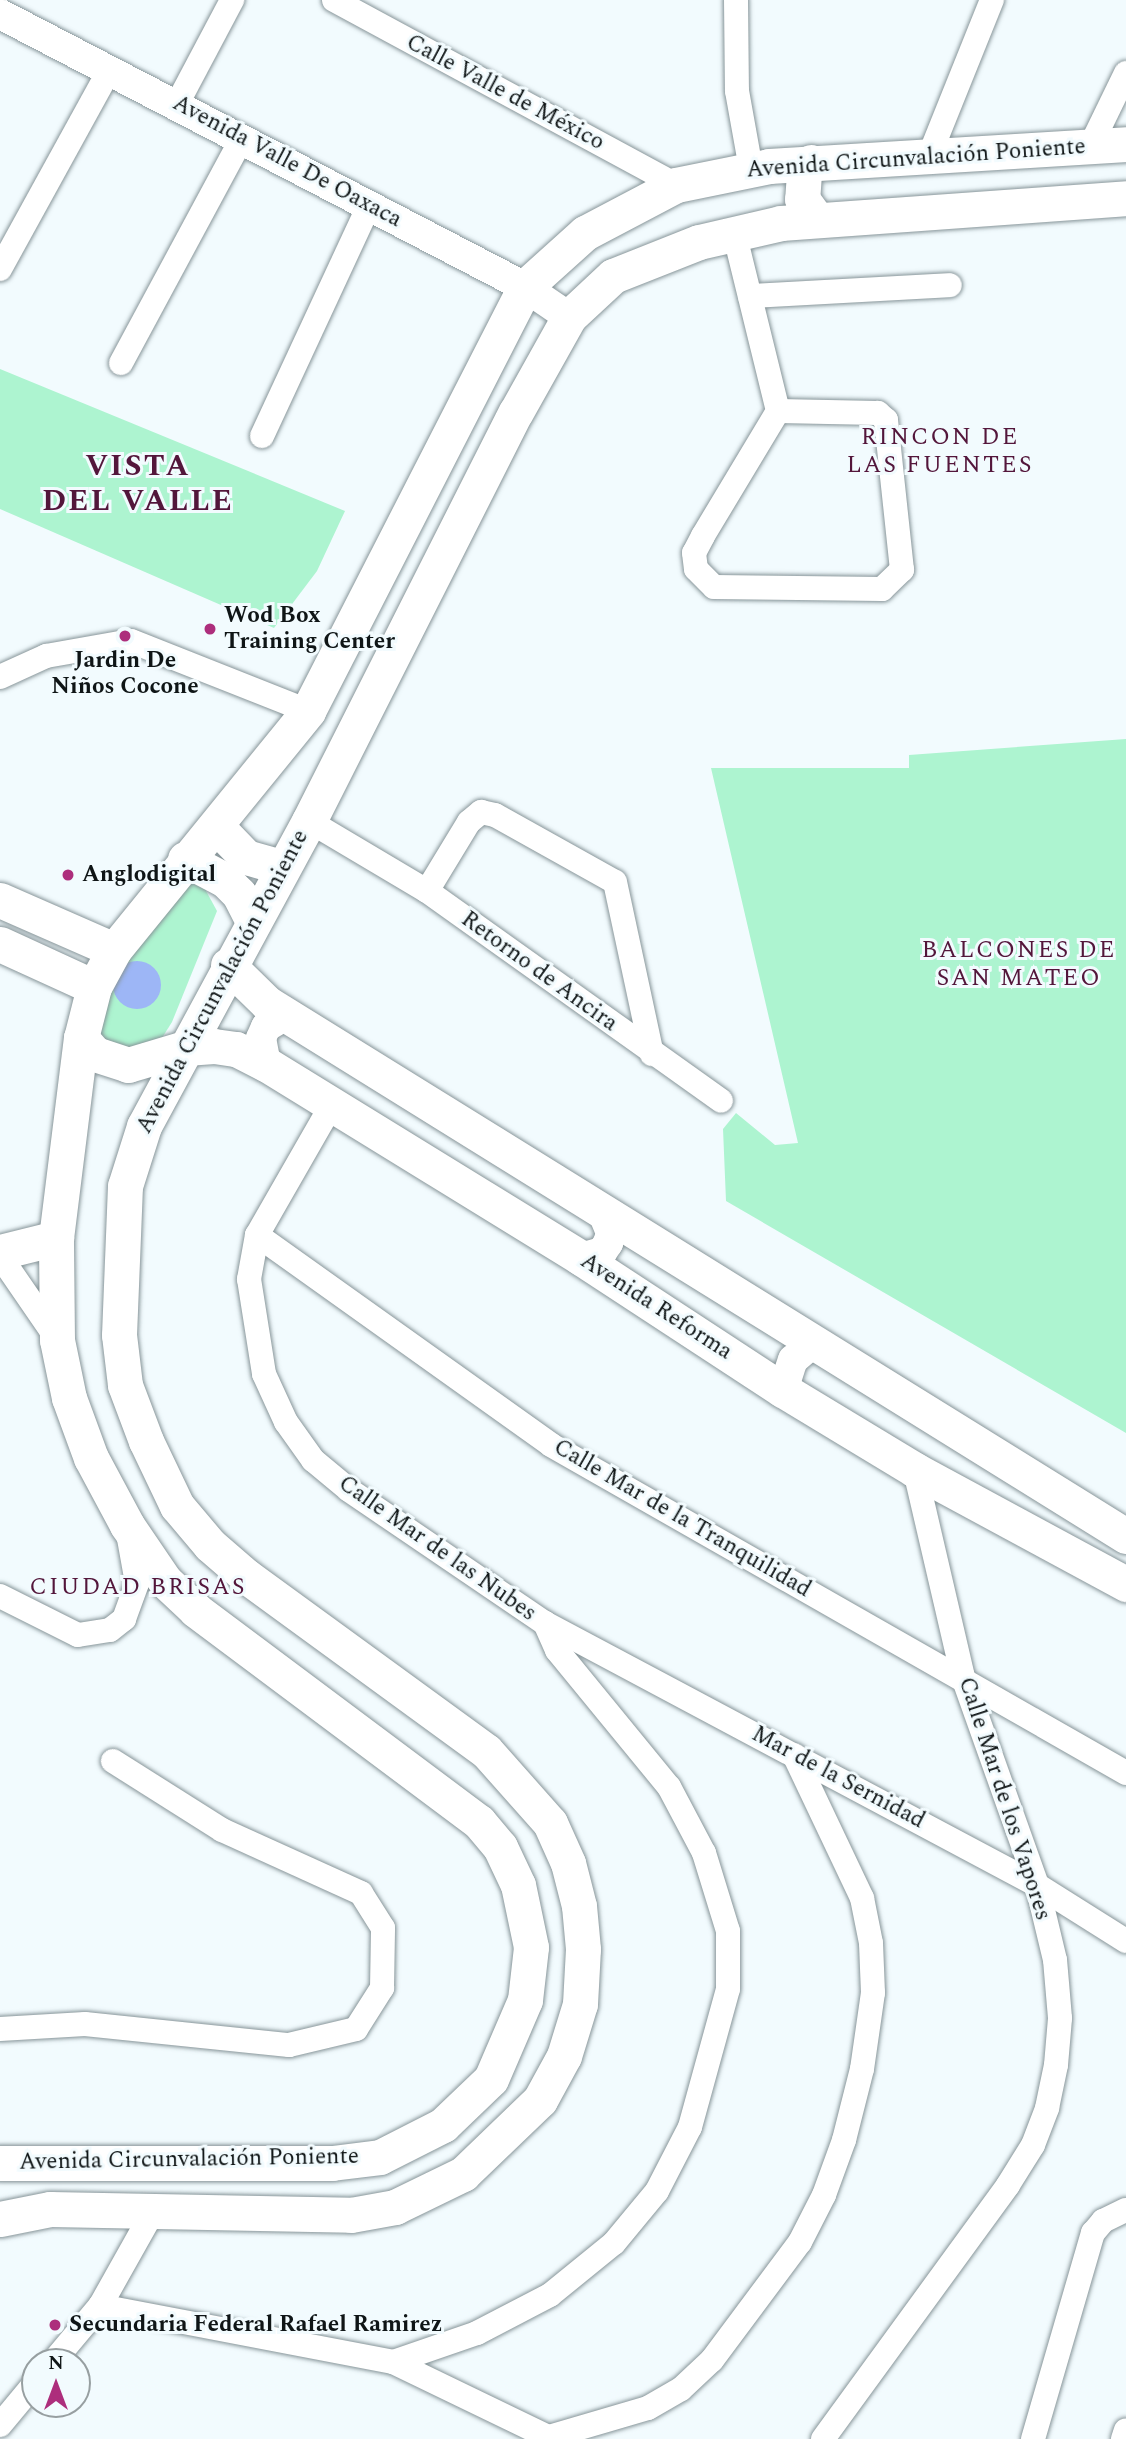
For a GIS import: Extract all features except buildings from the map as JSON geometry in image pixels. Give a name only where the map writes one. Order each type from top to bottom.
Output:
[{"type":"main road","name":"Avenida Circunvalación Poniente","points":[[0,2163],[332,2163],[380,2157],[443,2125],[491,2079],[525,2000],[531,1947],[528,1916],[500,1847],[479,1822],[446,1793],[197,1610],[165,1581],[127,1525],[91,1458],[69,1398],[57,1340],[56,1238],[81,1038],[94,987],[114,950],[185,859],[217,827],[308,712],[472,385],[526,287],[585,233],[676,185],[760,167],[930,154],[1126,144]]},
{"type":"main road","points":[[811,162],[804,173],[802,199],[817,220]]},
{"type":"main road","points":[[760,167],[784,192],[781,223]]},
{"type":"main road","name":"Avenida Circunvalación Poniente","points":[[0,2219],[50,2209],[155,2208],[351,2215],[395,2207],[463,2174],[540,2100],[564,2056],[580,2004],[583,1949],[579,1906],[568,1863],[550,1823],[486,1751],[247,1577],[210,1545],[177,1506],[146,1441],[125,1385],[119,1335],[123,1206],[144,1126],[281,867],[309,821],[516,412],[569,317],[613,276],[734,232],[781,223],[1126,198]]},
{"type":"main road","points":[[472,385],[516,412]]},
{"type":"main road","points":[[217,827],[246,857],[281,867]]},
{"type":"main road","points":[[185,859],[225,880],[239,894],[253,922]]},
{"type":"main road","points":[[0,900],[114,950]]},
{"type":"main road","points":[[8,948],[94,987]]},
{"type":"main road","points":[[228,965],[254,993],[286,1015],[1126,1536]]},
{"type":"main road","name":"Avenida Reforma","points":[[81,1038],[95,1054],[128,1065],[185,1048],[236,1049],[266,1064],[581,1258],[783,1390],[915,1470],[1126,1584]]},
{"type":"main road","points":[[0,1254],[56,1238]]},
{"type":"street","points":[[177,104],[232,0]]},
{"type":"street","name":"Calle Valle de México","points":[[334,0],[676,185]]},
{"type":"street","points":[[736,0],[737,90],[760,167]]},
{"type":"street","points":[[930,154],[992,0]]},
{"type":"street","name":"Avenida Valle De Oaxaca","points":[[0,13],[526,287],[569,317]]},
{"type":"street","points":[[0,269],[110,69]]},
{"type":"street","points":[[1091,145],[1126,73]]},
{"type":"street","points":[[121,363],[242,138]]},
{"type":"street","points":[[262,436],[369,206]]},
{"type":"street","points":[[734,232],[778,411],[694,553],[696,569],[714,587],[882,589],[902,570],[886,420],[878,413],[778,411]]},
{"type":"street","points":[[750,296],[950,285]]},
{"type":"street","points":[[0,677],[46,656],[131,641],[308,712]]},
{"type":"street","name":"Retorno de Ancira","points":[[427,891],[469,822],[481,812],[495,815],[615,882],[652,1054]]},
{"type":"street","name":"Retorno de Ancira","points":[[309,821],[427,891],[721,1101]]},
{"type":"street","points":[[8,948],[33,937],[36,916]]},
{"type":"street","points":[[266,1064],[261,1038],[275,1018],[286,1015]]},
{"type":"street","name":"Calle Mar de las Nubes","points":[[331,1106],[257,1236],[249,1279],[264,1374],[286,1422],[313,1460],[349,1490],[545,1623],[557,1650],[669,1787],[704,1853],[729,1931],[729,1989],[691,2127],[657,2191],[614,2243],[550,2295],[477,2333],[393,2361]]},
{"type":"street","points":[[581,1258],[601,1252],[608,1243],[611,1233],[603,1213]]},
{"type":"street","name":"Calle Mar de la Tranquilidad","points":[[257,1236],[551,1445],[963,1677],[1126,1773]]},
{"type":"street","points":[[0,1254],[57,1340]]},
{"type":"street","points":[[783,1390],[793,1360],[814,1342]]},
{"type":"street","name":"Calle Mar de los Vapores","points":[[823,2439],[1008,2185],[1033,2145],[1047,2108],[1060,2018],[1055,1959],[1037,1885],[963,1677],[915,1470]]},
{"type":"street","points":[[0,1596],[78,1635],[110,1630],[124,1619],[137,1583],[127,1525]]},
{"type":"street","name":"Mar de la Sernidad","points":[[545,1623],[1037,1885],[1126,1941]]},
{"type":"street","points":[[100,2306],[393,2361],[550,2438],[649,2408],[681,2389],[712,2360],[800,2242],[824,2195],[844,2140],[862,2069],[873,1993],[871,1943],[862,1898],[794,1755]]},
{"type":"street","points":[[0,2029],[85,2024],[289,2045],[356,2029],[382,1988],[383,1928],[362,1893],[222,1830],[113,1761]]},
{"type":"street","points":[[65,2348],[100,2306],[155,2208]]},
{"type":"street","points":[[1033,2439],[1093,2233],[1103,2221],[1126,2210]]},
{"type":"street","points":[[0,2425],[21,2400]]},
{"type":"street","points":[[1124,2439],[1126,2430]]},
{"type":"green space","points":[[0,369],[345,511],[317,571],[274,628],[0,509]]},
{"type":"green space","points":[[1126,739],[1126,1433],[726,1201],[723,1129],[736,1113],[775,1145],[798,1143],[711,768],[909,768],[909,755]]},
{"type":"green space","points":[[181,879],[205,889],[217,911],[172,1022],[155,1049],[94,1050],[106,971]]},
{"type":"water","points":[[137,961],[154,968],[161,985],[154,1002],[137,1009],[120,1002],[113,985],[120,968]]},
{"type":"place","name":"Wod Box Training Center","points":[[210,629]]},
{"type":"place","name":"Jardin De Niños Cocone","points":[[125,636]]},
{"type":"place","name":"Anglodigital","points":[[68,875]]},
{"type":"place","name":"Secundaria Federal Rafael Ramirez","points":[[55,2325]]},
{"type":"district","name":"RINCON DE LAS FUENTES","points":[[940,452]]},
{"type":"district","name":"VISTA DEL VALLE","points":[[138,483]]},
{"type":"district","name":"BALCONES DE SAN MATEO","points":[[1019,965]]},
{"type":"district","name":"CIUDAD BRISAS","points":[[138,1588]]}]
